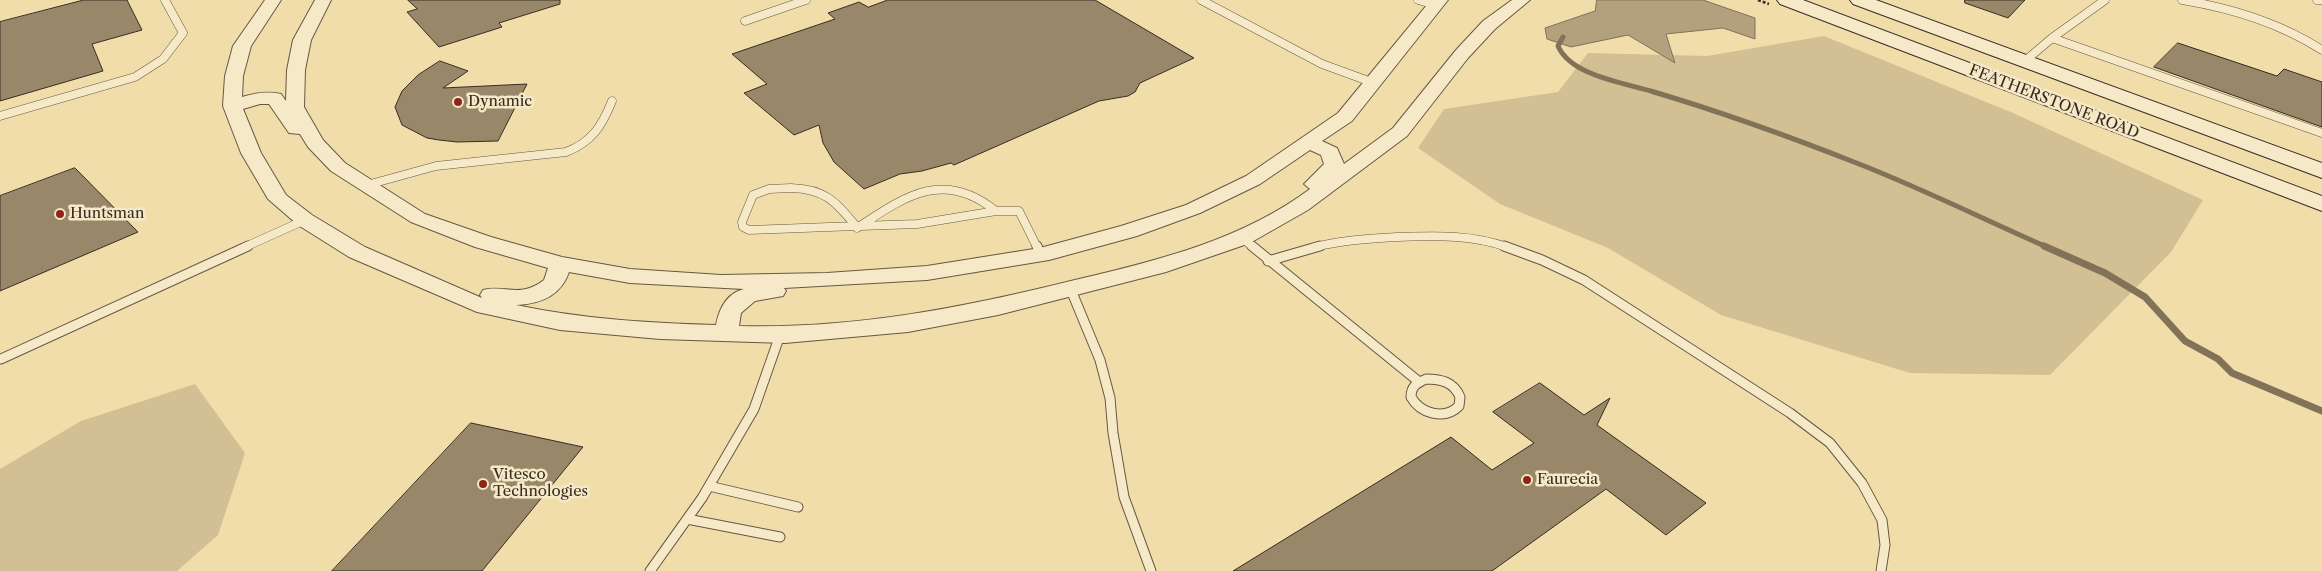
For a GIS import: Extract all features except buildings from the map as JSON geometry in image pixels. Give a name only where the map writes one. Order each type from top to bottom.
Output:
[{"type":"main road","name":"FEATHERSTONE ROAD","points":[[1786,0],[2322,204]]},
{"type":"main road","name":"FEATHERSTONE ROAD","points":[[1859,0],[2322,171]]},
{"type":"main road","points":[[1986,76],[2005,79],[2020,78],[2031,71],[2025,61]]},
{"type":"street","points":[[273,0],[242,46],[234,76],[232,106],[251,153],[278,199],[305,220],[357,252],[477,305],[560,322],[660,331],[780,335],[908,324],[998,307],[1158,267],[1242,238],[1301,206],[1400,132],[1462,54],[1489,25],[1502,6],[1510,0]]},
{"type":"street","points":[[315,143],[295,106],[296,70],[302,40],[323,0]]},
{"type":"street","points":[[1489,25],[1522,0]]},
{"type":"street","points":[[726,333],[730,310],[748,296],[773,291],[876,285],[927,273],[1041,255],[1129,231],[1193,209],[1253,180],[1345,117],[1374,83],[1431,2]]},
{"type":"street","points":[[232,106],[259,98],[274,98],[295,128],[315,143],[338,167],[418,218],[483,242],[561,264],[630,276],[721,282],[827,280],[927,273]]},
{"type":"street","points":[[1242,238],[1268,212],[1320,181],[1334,165],[1330,152],[1308,142]]},
{"type":"street","points":[[407,275],[462,286],[502,299],[528,297],[552,285],[561,264]]},
{"type":"lane","points":[[0,116],[135,77],[155,67],[173,52],[183,33],[165,0]]},
{"type":"lane","points":[[744,21],[806,0]]},
{"type":"lane","points":[[1201,0],[1322,64],[1374,83]]},
{"type":"lane","points":[[2025,61],[2052,38],[2105,0]]},
{"type":"lane","points":[[2182,0],[2197,1],[2295,34],[2322,50]]},
{"type":"lane","points":[[2317,0],[2322,0]]},
{"type":"lane","points":[[2052,38],[2322,133]]},
{"type":"lane","points":[[367,185],[436,166],[566,152],[582,146],[591,140],[598,132],[612,101]]},
{"type":"lane","points":[[857,228],[826,195],[810,190],[773,188],[753,196],[742,222],[743,227],[749,230],[857,228],[917,224],[996,211],[1019,211],[1041,255]]},
{"type":"lane","points":[[857,228],[904,198],[931,190],[967,191],[984,199],[996,211]]},
{"type":"lane","points":[[1,359],[305,220]]},
{"type":"lane","points":[[1268,261],[1327,244],[1358,239],[1451,235],[1496,243],[1542,260],[1584,280],[1790,413],[1830,443],[1862,483],[1882,520],[1885,545],[1882,571]]},
{"type":"lane","points":[[1242,238],[1418,381],[1436,378],[1455,386],[1460,392],[1462,400],[1460,406],[1454,411],[1441,414],[1426,412],[1417,407],[1410,393],[1412,386],[1418,381]]},
{"type":"lane","points":[[1071,290],[1100,360],[1110,398],[1113,433],[1124,497],[1151,571]]},
{"type":"lane","points":[[650,571],[709,486],[754,409],[780,335]]},
{"type":"lane","points":[[709,486],[798,507]]},
{"type":"lane","points":[[687,519],[780,538]]},
{"type":"shaded area","points":[[1597,0],[1703,0],[1755,18],[1755,39],[1723,28],[1666,34],[1675,63],[1628,35],[1571,47],[1547,39],[1545,28],[1595,11]]},
{"type":"shaded area","points":[[1824,36],[2013,113],[2203,200],[2171,252],[2050,375],[1910,373],[1721,315],[1608,248],[1500,204],[1418,148],[1444,109],[1558,92],[1588,53],[1707,56]]},
{"type":"shaded area","points":[[195,384],[245,453],[218,535],[177,571],[0,571],[0,469],[81,421]]},
{"type":"waterway","points":[[1563,37],[1558,46],[1574,65],[1586,71],[1600,77],[1729,116],[1829,152],[1903,182],[2047,247]]},
{"type":"waterway","points":[[2044,246],[2105,273],[2145,297],[2185,341],[2218,359],[2232,373],[2322,411]]},
{"type":"place","name":"Dynamic","points":[[458,102]]},
{"type":"place","name":"Huntsman","points":[[60,214]]},
{"type":"place","name":"Faurecia","points":[[1527,480]]},
{"type":"place","name":"Vitesco Technologies","points":[[483,484]]}]
